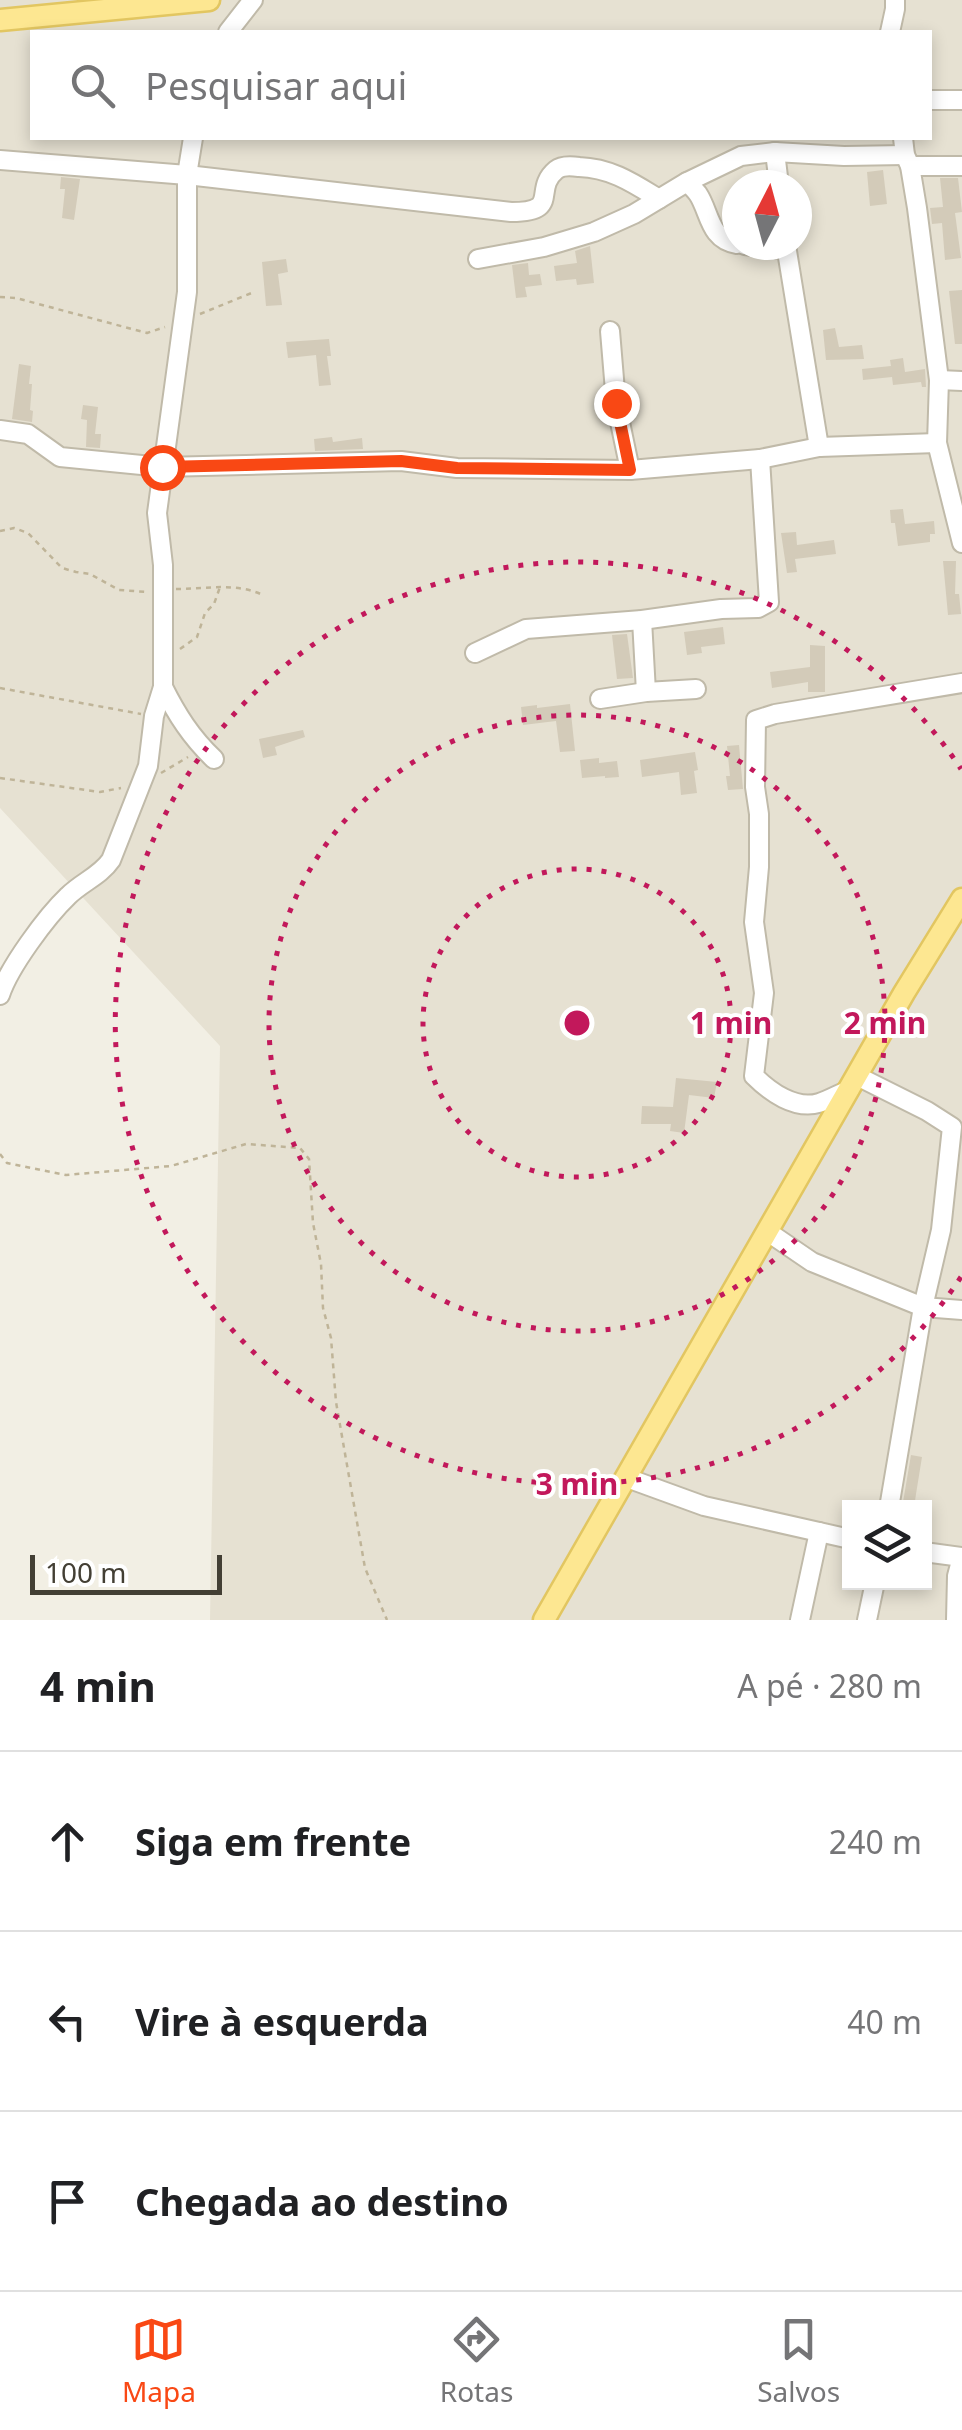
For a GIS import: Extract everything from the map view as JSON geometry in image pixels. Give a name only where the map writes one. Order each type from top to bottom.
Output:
[{"type":"main road","points":[[0,20],[209,0]]},
{"type":"main road","points":[[544,1620],[853,1083],[959,909]]},
{"type":"street","points":[[230,30],[253,0]]},
{"type":"street","points":[[890,30],[895,0]]},
{"type":"street","points":[[932,100],[962,100]]},
{"type":"street","points":[[0,994],[11,971],[56,910],[111,860],[148,766],[154,716],[163,687],[163,590],[157,513],[187,292],[187,175],[193,140]]},
{"type":"street","points":[[478,259],[544,247],[594,232],[634,214],[740,147],[844,156],[906,153],[962,166]]},
{"type":"street","points":[[774,152],[776,170]]},
{"type":"street","points":[[906,153],[939,380],[937,443],[962,543]]},
{"type":"street","points":[[0,160],[187,175],[476,210],[532,212],[542,204],[555,170],[565,166],[589,167],[613,172],[659,199]]},
{"type":"street","points":[[687,182],[700,196],[709,223],[722,237]]},
{"type":"street","points":[[788,260],[819,447]]},
{"type":"street","points":[[610,331],[616,403],[630,470]]},
{"type":"street","points":[[939,380],[962,380]]},
{"type":"street","points":[[0,430],[28,434],[60,457],[162,467],[401,461],[457,468],[630,470],[760,460],[819,447],[937,443]]},
{"type":"street","points":[[475,653],[526,629],[758,608],[769,602],[760,460]]},
{"type":"street","points":[[642,620],[646,692]]},
{"type":"street","points":[[891,1500],[923,1307],[941,1230],[952,1127],[927,1111],[853,1083],[815,1104],[793,1102],[766,1088],[754,1076],[764,993],[754,922],[759,867],[756,720],[962,683]]},
{"type":"street","points":[[163,687],[179,719],[208,753]]},
{"type":"street","points":[[600,700],[696,689]]},
{"type":"street","points":[[768,1232],[812,1262],[923,1307],[962,1310]]},
{"type":"street","points":[[626,1478],[704,1506],[842,1536]]},
{"type":"street","points":[[800,1620],[818,1532]]},
{"type":"street","points":[[932,1553],[962,1557],[956,1620]]},
{"type":"street","points":[[867,1620],[873,1590]]},
{"type":"path","points":[[0,297],[147,333],[254,292]]},
{"type":"path","points":[[0,530],[14,528],[28,533],[62,568],[90,574],[119,590],[148,592],[220,586],[263,595]]},
{"type":"path","points":[[163,663],[197,636],[220,586]]},
{"type":"path","points":[[0,688],[154,716]]},
{"type":"path","points":[[0,778],[100,792],[141,785],[208,753]]},
{"type":"path","points":[[0,1154],[7,1163],[66,1174],[172,1166],[246,1144],[300,1148],[309,1159],[323,1308],[331,1338],[336,1402],[365,1568],[387,1620]]},
{"type":"shaded area","points":[[0,0],[962,0],[962,1620],[210,1620],[220,1046],[0,808]]},
{"type":"building","points":[[883,170],[887,204],[870,206],[867,172]]},
{"type":"building","points":[[61,177],[80,179],[74,220],[62,218],[65,189],[60,189]]},
{"type":"building","points":[[940,178],[958,178],[962,212],[955,213],[961,258],[945,260],[942,223],[932,224],[930,208],[943,207]]},
{"type":"building","points":[[590,246],[594,283],[577,285],[576,279],[556,281],[554,266],[577,263],[575,251]]},
{"type":"building","points":[[286,259],[288,272],[278,274],[282,305],[266,306],[262,262]]},
{"type":"building","points":[[528,263],[529,275],[540,274],[542,285],[525,287],[527,297],[516,298],[512,265]]},
{"type":"building","points":[[962,290],[962,344],[955,344],[949,291]]},
{"type":"building","points":[[835,328],[839,347],[862,345],[864,359],[826,360],[823,330]]},
{"type":"building","points":[[329,339],[331,385],[319,386],[316,355],[288,358],[286,342]]},
{"type":"building","points":[[903,358],[905,372],[925,369],[926,387],[921,382],[893,385],[892,377],[863,380],[862,369],[891,366],[890,360]]},
{"type":"building","points":[[19,364],[31,366],[32,422],[12,419]]},
{"type":"building","points":[[83,405],[98,407],[95,434],[101,434],[100,448],[86,447]]},
{"type":"building","points":[[332,437],[333,442],[362,438],[363,449],[315,451],[314,439]]},
{"type":"building","points":[[903,509],[905,524],[934,521],[935,534],[930,534],[930,542],[898,546],[890,510]]},
{"type":"building","points":[[796,532],[797,545],[834,540],[836,554],[795,559],[797,572],[787,573],[781,533]]},
{"type":"building","points":[[943,561],[956,561],[955,594],[959,594],[961,614],[948,615]]},
{"type":"building","points":[[723,627],[725,644],[701,647],[702,653],[687,655],[684,632]]},
{"type":"building","points":[[627,634],[633,678],[617,679],[612,635]]},
{"type":"building","points":[[810,645],[825,646],[825,692],[808,692],[808,682],[772,688],[770,672],[810,667]]},
{"type":"building","points":[[570,704],[575,751],[560,752],[556,721],[523,725],[521,707]]},
{"type":"building","points":[[303,730],[305,737],[275,747],[277,755],[263,758],[259,739]]},
{"type":"building","points":[[739,745],[743,789],[728,790],[727,746]]},
{"type":"building","points":[[695,752],[697,793],[681,795],[679,772],[642,777],[640,760]]},
{"type":"building","points":[[599,758],[599,763],[617,761],[619,777],[582,778],[580,760]]},
{"type":"building","points":[[676,1078],[717,1082],[714,1098],[689,1095],[684,1133],[670,1131],[671,1124],[641,1124],[642,1106],[673,1107]]},
{"type":"building","points":[[911,1455],[922,1457],[915,1500],[903,1500]]},
{"type":"route","points":[[162,467],[401,461],[457,468],[630,470],[616,403]]}]
